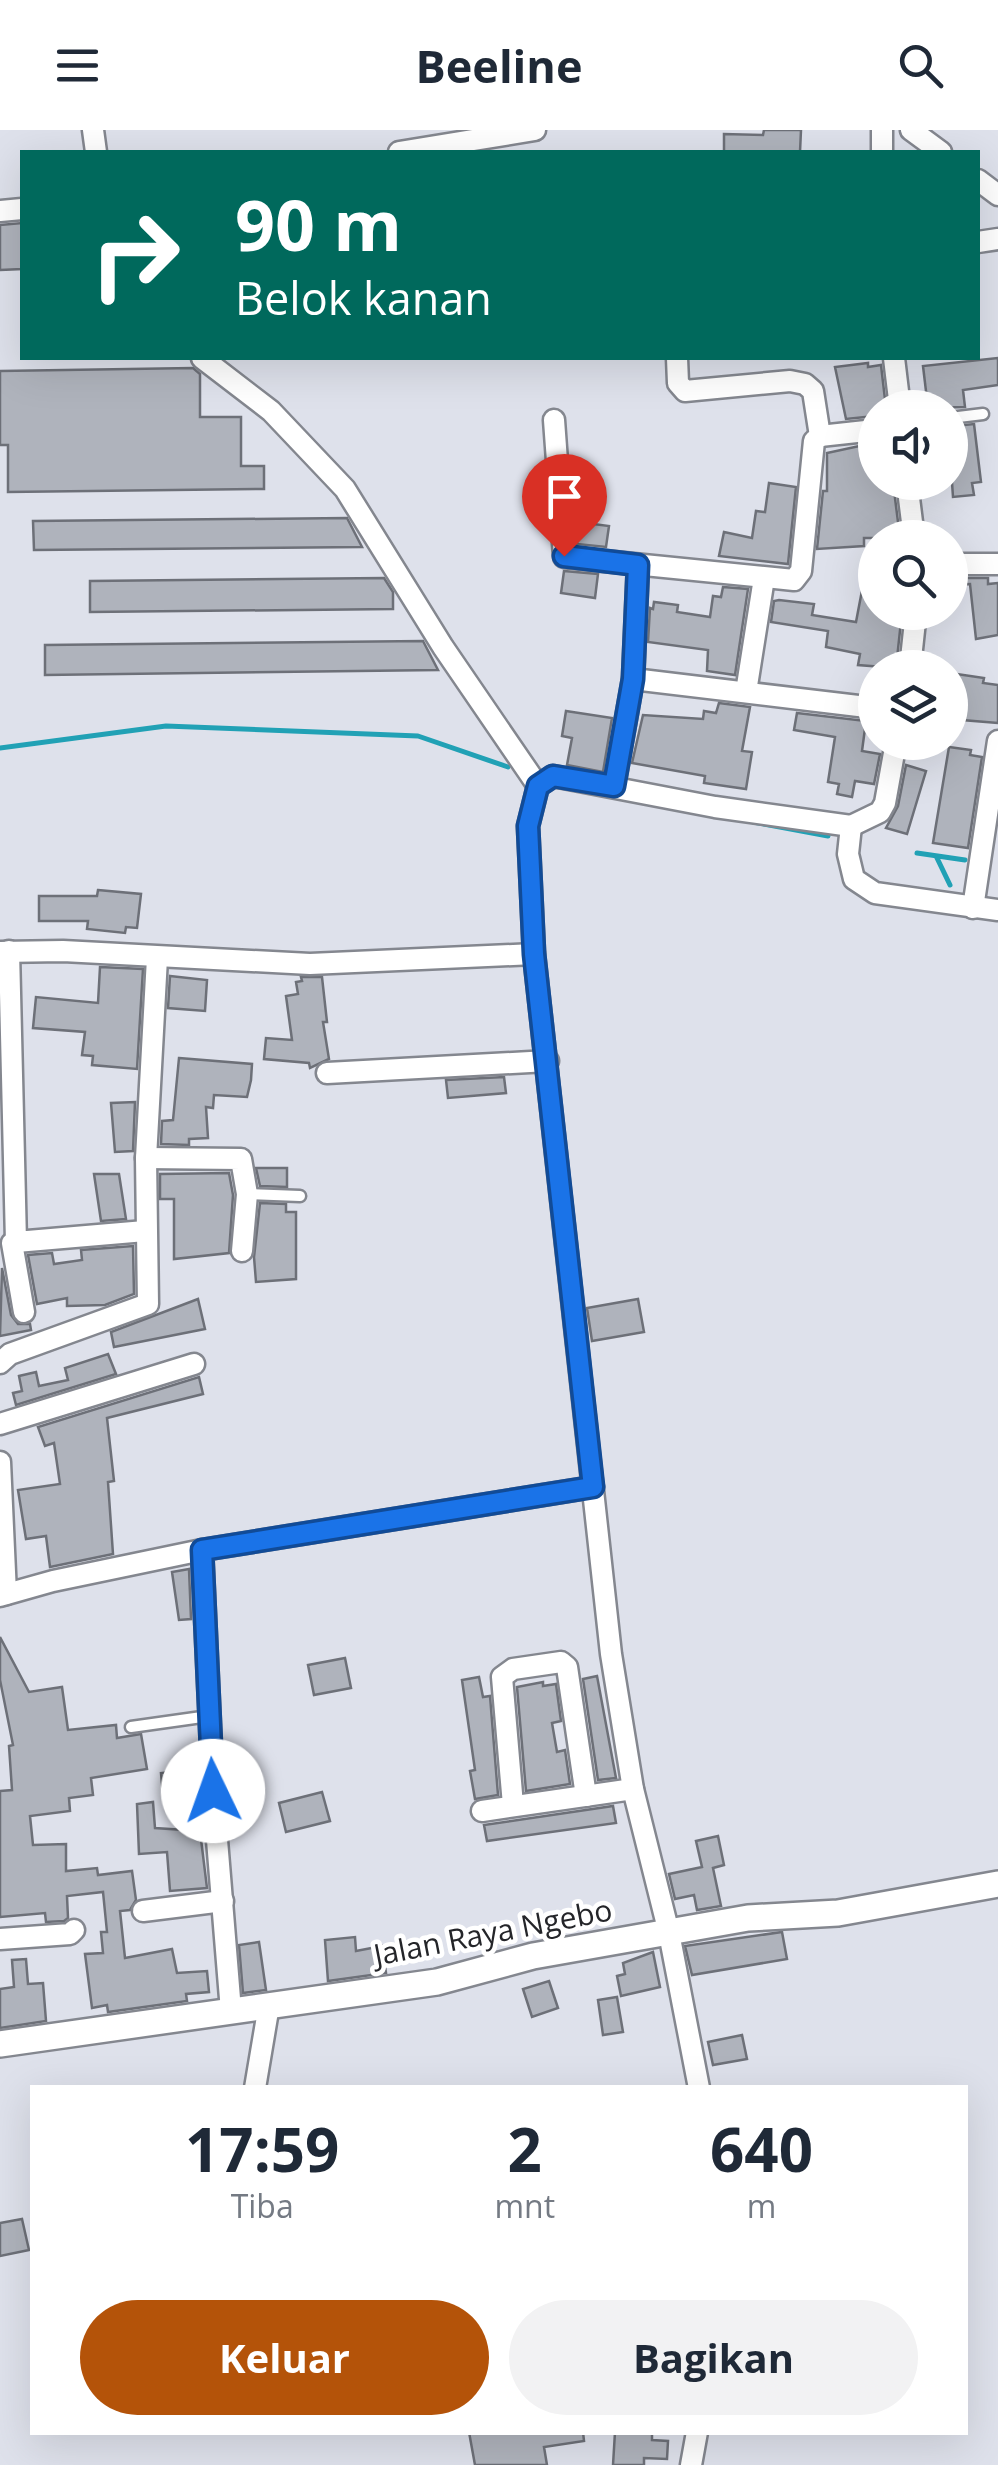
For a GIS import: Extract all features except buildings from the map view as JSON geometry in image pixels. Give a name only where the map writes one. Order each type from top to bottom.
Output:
[{"type":"street","points":[[411,150],[535,130]]},
{"type":"street","points":[[911,130],[938,150]]},
{"type":"street","points":[[205,360],[272,411],[346,489],[444,647],[538,786]]},
{"type":"street","points":[[678,360],[678,384],[685,391],[790,381],[804,384],[813,391],[820,436]]},
{"type":"street","points":[[894,360],[898,390]]},
{"type":"street","points":[[554,420],[564,556],[794,580],[801,571],[814,441],[820,436],[858,432]]},
{"type":"street","points":[[968,564],[998,564]]},
{"type":"street","points":[[614,786],[633,679],[638,565]]},
{"type":"street","points":[[746,692],[764,578]]},
{"type":"street","points":[[633,679],[858,706]]},
{"type":"street","points":[[973,908],[998,741]]},
{"type":"street","points":[[698,2085],[669,1932],[634,1789],[610,1654],[534,954],[528,826],[538,786],[553,776],[565,776],[715,807],[851,826],[880,812],[893,760]]},
{"type":"street","points":[[851,826],[848,854],[854,879],[875,893],[998,910]]},
{"type":"street","points":[[24,1312],[9,1244],[4,952],[310,964],[534,954]]},
{"type":"street","points":[[0,1364],[10,1354],[148,1304],[146,1158],[157,958]]},
{"type":"street","points":[[327,1073],[548,1061]]},
{"type":"street","points":[[146,1158],[241,1159],[247,1194],[242,1251]]},
{"type":"street","points":[[9,1244],[145,1231]]},
{"type":"street","points":[[0,1424],[194,1364]]},
{"type":"street","points":[[0,1462],[3,1595],[202,1550],[593,1487]]},
{"type":"street","points":[[202,1550],[230,2011]]},
{"type":"street","points":[[512,1806],[502,1676],[513,1669],[560,1662],[566,1665],[586,1796]]},
{"type":"street","points":[[482,1811],[634,1789]]},
{"type":"street","name":"Jalan Raya Ngebo","points":[[0,2044],[437,1982],[533,1956],[748,1918],[838,1913],[998,1884]]},
{"type":"street","points":[[143,1911],[223,1901]]},
{"type":"street","points":[[0,1938],[70,1934],[74,1930]]},
{"type":"street","points":[[256,2085],[269,2006]]},
{"type":"street","points":[[691,2465],[696,2435]]},
{"type":"lane","points":[[968,416],[983,414]]},
{"type":"lane","points":[[247,1194],[300,1196]]},
{"type":"lane","points":[[132,1726],[210,1716]]},
{"type":"waterway","points":[[0,748],[166,726],[418,736],[508,767]]},
{"type":"waterway","points":[[753,822],[828,836]]},
{"type":"waterway","points":[[917,853],[965,860]]},
{"type":"waterway","points":[[937,858],[950,885]]},
{"type":"route","points":[[213,1791],[202,1550],[593,1487],[534,954],[528,826],[538,786],[553,776],[614,786],[633,679],[638,565],[564,556]]}]
